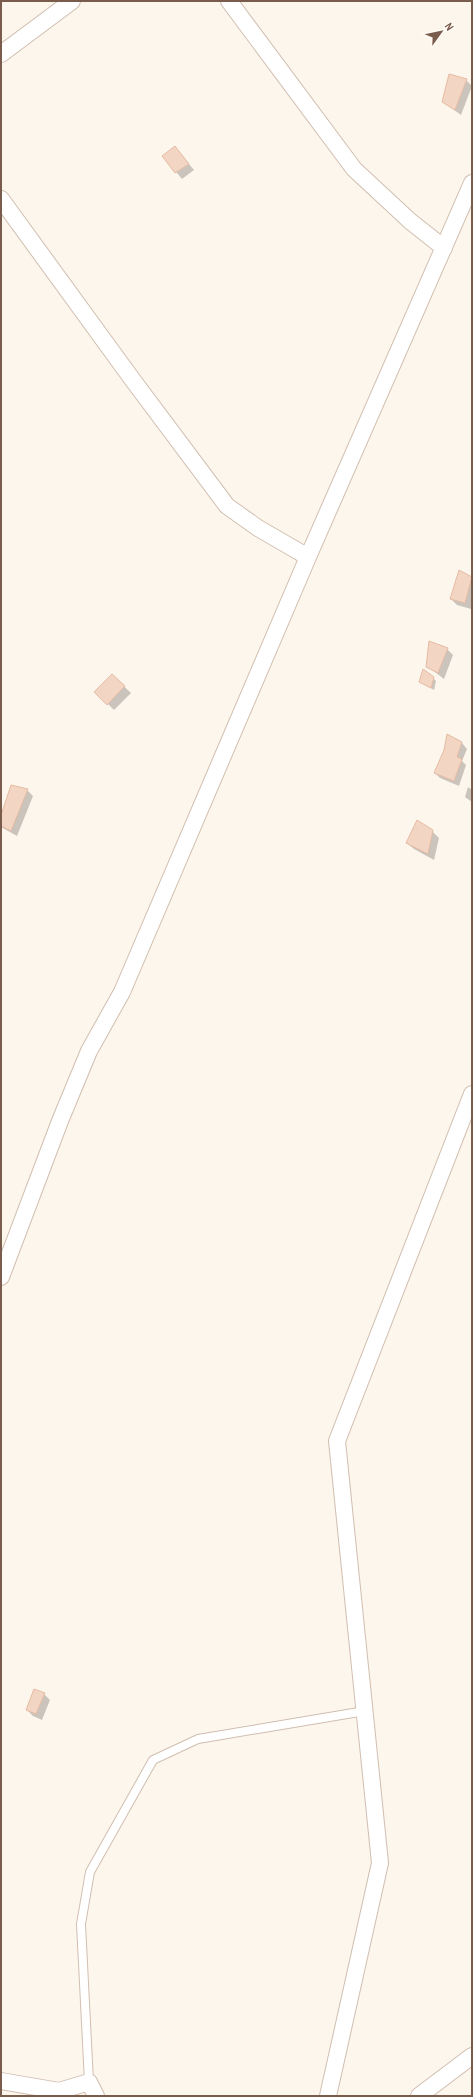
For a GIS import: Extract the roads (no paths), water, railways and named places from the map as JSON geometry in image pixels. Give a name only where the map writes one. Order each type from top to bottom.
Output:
[{"type":"street","points":[[1,54],[72,1]]},
{"type":"street","points":[[229,1],[354,169],[410,221],[444,248]]},
{"type":"street","points":[[1,1277],[60,1121],[86,1058],[122,992],[308,557],[472,183]]},
{"type":"street","points":[[1,199],[227,506],[258,528],[308,557]]},
{"type":"street","points":[[328,2096],[380,1863],[337,1441],[472,1094]]},
{"type":"street","points":[[419,2096],[472,2056]]},
{"type":"street","points":[[1,2081],[59,2091],[92,2089]]},
{"type":"lane","points":[[92,2089],[81,1924],[90,1872],[153,1760],[198,1739],[365,1711]]}]
